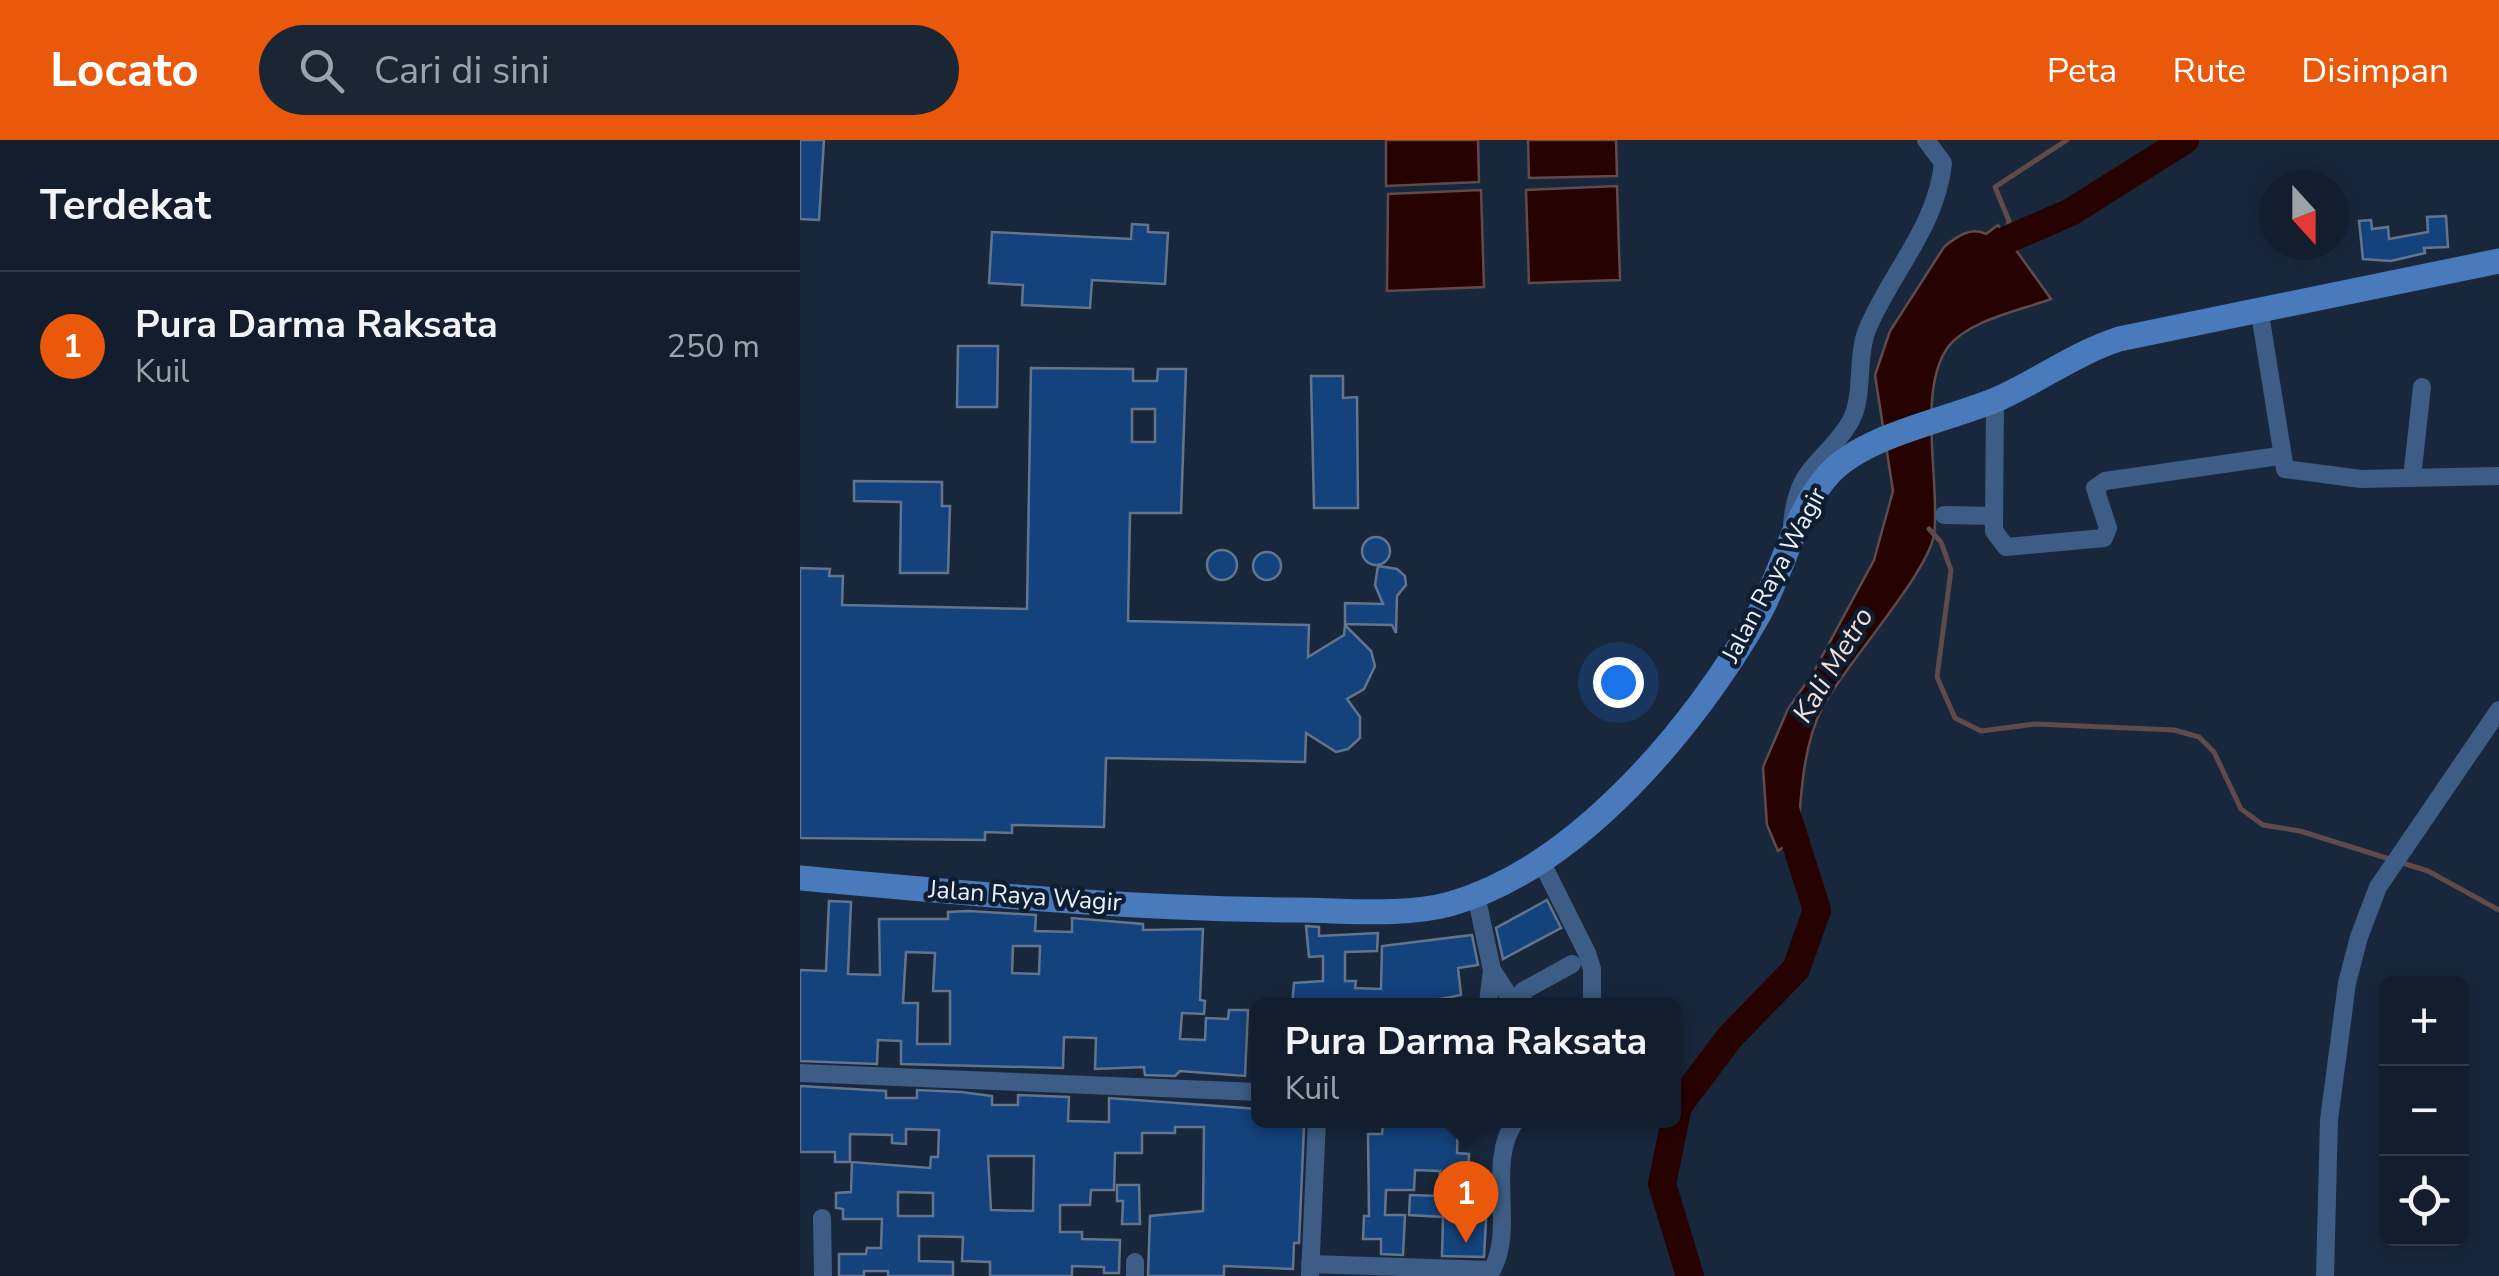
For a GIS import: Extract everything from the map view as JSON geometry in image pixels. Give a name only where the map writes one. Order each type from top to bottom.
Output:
[{"type":"main road","name":"Jalan Raya Wagir","points":[[800,878],[1220,909],[1415,911],[1476,895],[1540,859],[1621,794],[1679,729],[1714,684],[1760,612],[1826,477],[1862,450],[1995,400],[2088,349],[2160,328],[2499,261]]},
{"type":"street","points":[[1790,546],[1795,497],[1816,459],[1848,426],[1867,331],[1936,201],[1943,164],[1926,140]]},
{"type":"street","points":[[2259,308],[2280,456],[2289,470],[2362,478],[2499,476]]},
{"type":"street","points":[[2412,478],[2422,387]]},
{"type":"street","points":[[1995,400],[1994,516],[1997,539],[2006,547],[2099,540],[2108,534],[2095,488],[2098,483],[2280,456]]},
{"type":"street","points":[[1944,515],[1994,516]]},
{"type":"street","points":[[2325,1276],[2329,1120],[2344,1002],[2359,937],[2378,886],[2499,710]]},
{"type":"street","points":[[1540,859],[1592,968],[1592,998]]},
{"type":"street","points":[[1476,895],[1492,970],[1485,998]]},
{"type":"street","points":[[1492,970],[1518,998],[1572,964]]},
{"type":"street","points":[[800,1073],[1251,1092]]},
{"type":"street","points":[[1317,1128],[1316,1230],[1310,1270],[1491,1273],[1500,1250],[1500,1186],[1514,1128]]},
{"type":"street","points":[[822,1218],[823,1276]]},
{"type":"water","points":[[1386,140],[1478,140],[1479,182],[1386,186]]},
{"type":"water","points":[[1528,140],[1616,140],[1617,176],[1529,178]]},
{"type":"water","points":[[1617,186],[1620,280],[1529,283],[1526,190]]},
{"type":"water","points":[[1481,190],[1484,287],[1387,291],[1388,194]]},
{"type":"water","points":[[1998,225],[2051,299],[1968,330],[1948,347],[1938,366],[1931,413],[1934,535],[1917,573],[1822,708],[1807,754],[1798,835],[1778,851],[1767,825],[1763,767],[1788,709],[1813,673],[1874,560],[1893,491],[1875,375],[1890,331],[1944,247],[1964,234],[1986,234]]},
{"type":"building","points":[[800,140],[824,140],[819,220],[800,219]]},
{"type":"building","points":[[2446,216],[2448,247],[2424,248],[2425,253],[2391,261],[2363,259],[2359,221],[2371,220],[2372,229],[2388,227],[2389,239],[2428,232],[2427,217]]},
{"type":"building","points":[[1132,224],[1148,225],[1148,232],[1168,233],[1165,284],[1092,280],[1090,308],[1022,305],[1023,285],[989,283],[992,232],[1131,239]]},
{"type":"building","points":[[958,346],[998,346],[997,407],[957,407]]},
{"type":"building","points":[[1031,368],[1133,369],[1133,381],[1157,381],[1158,369],[1186,369],[1181,513],[1130,513],[1128,621],[1309,625],[1308,657],[1344,635],[1345,625],[1371,651],[1375,666],[1364,689],[1347,699],[1360,717],[1360,738],[1348,749],[1336,752],[1306,733],[1305,762],[1106,758],[1104,827],[1012,825],[1012,833],[985,832],[985,840],[800,838],[800,568],[830,569],[829,576],[843,576],[842,605],[1027,609]],"holes":[[[1132,409],[1155,409],[1155,442],[1132,442]]]},
{"type":"building","points":[[1311,376],[1343,376],[1343,398],[1357,397],[1358,508],[1314,508]]},
{"type":"building","points":[[854,481],[942,482],[942,506],[950,506],[948,573],[900,573],[901,502],[854,501]]},
{"type":"building","points":[[1376,537],[1386,541],[1390,551],[1386,561],[1376,565],[1366,561],[1362,551],[1366,541]]},
{"type":"building","points":[[1222,550],[1232,555],[1237,565],[1232,575],[1222,580],[1212,575],[1207,565],[1212,555]]},
{"type":"building","points":[[1267,552],[1277,556],[1281,566],[1277,576],[1267,580],[1257,576],[1253,566],[1257,556]]},
{"type":"building","points":[[1378,566],[1397,569],[1405,576],[1406,585],[1397,596],[1396,633],[1392,625],[1345,624],[1345,603],[1383,604],[1375,585]]},
{"type":"building","points":[[1547,900],[1561,928],[1503,959],[1496,928]]},
{"type":"building","points":[[829,901],[851,902],[848,974],[880,975],[879,919],[948,919],[948,912],[969,911],[1036,915],[1035,931],[1072,932],[1072,918],[1143,924],[1143,930],[1203,929],[1200,1000],[1205,1001],[1204,1014],[1182,1013],[1180,1039],[1205,1040],[1206,1018],[1228,1019],[1229,1010],[1248,1010],[1245,1076],[1180,1071],[1175,1076],[1145,1075],[1144,1067],[1095,1069],[1096,1038],[1064,1037],[1063,1068],[901,1064],[901,1041],[878,1040],[877,1064],[800,1061],[800,970],[826,971]],"holes":[[[1013,946],[1040,946],[1039,974],[1012,973]],[[906,952],[935,953],[933,991],[950,991],[950,1044],[917,1044],[918,1003],[903,1003]]]},
{"type":"building","points":[[1306,926],[1319,927],[1319,936],[1378,933],[1377,951],[1345,952],[1345,981],[1356,981],[1355,988],[1381,989],[1382,946],[1472,935],[1478,965],[1458,968],[1461,995],[1445,998],[1293,998],[1294,983],[1323,981],[1323,956],[1309,957]]},
{"type":"building","points":[[800,1086],[886,1091],[886,1098],[917,1098],[917,1090],[961,1092],[992,1096],[992,1105],[1018,1105],[1018,1095],[1069,1097],[1068,1121],[1109,1122],[1109,1098],[1251,1108],[1251,1128],[1304,1128],[1299,1243],[1294,1243],[1293,1269],[1224,1266],[1224,1276],[1148,1276],[1150,1216],[1203,1211],[1204,1127],[1175,1127],[1175,1133],[1142,1133],[1142,1153],[1115,1153],[1114,1190],[1091,1190],[1090,1205],[1060,1205],[1060,1232],[1082,1232],[1082,1239],[1120,1240],[1119,1273],[1104,1273],[1104,1267],[1072,1266],[1072,1276],[990,1276],[990,1262],[962,1261],[963,1237],[919,1236],[919,1261],[953,1262],[953,1276],[888,1276],[888,1271],[864,1271],[864,1276],[839,1276],[839,1254],[866,1254],[867,1248],[881,1248],[882,1219],[843,1219],[843,1209],[836,1208],[836,1193],[851,1192],[852,1162],[930,1168],[931,1157],[938,1157],[939,1130],[906,1129],[906,1144],[892,1143],[892,1135],[850,1134],[850,1162],[835,1162],[835,1152],[800,1152]],"holes":[[[988,1156],[1034,1156],[1033,1211],[991,1210]],[[898,1192],[933,1193],[933,1216],[898,1216]]]},
{"type":"building","points":[[1383,1128],[1458,1128],[1457,1153],[1469,1154],[1468,1184],[1488,1184],[1484,1257],[1442,1256],[1443,1217],[1409,1215],[1410,1195],[1439,1196],[1440,1171],[1415,1170],[1414,1190],[1386,1190],[1385,1215],[1405,1215],[1403,1255],[1381,1254],[1381,1239],[1363,1239],[1364,1216],[1369,1216],[1368,1134],[1382,1134]]},
{"type":"building","points":[[1117,1185],[1139,1185],[1140,1224],[1122,1224],[1123,1201],[1117,1201]]},
{"type":"waterway","points":[[2005,238],[2009,221],[1995,187],[2067,140]]},
{"type":"waterway","name":"Kali Metro","points":[[1983,263],[2004,241],[2071,212],[2185,140]]},
{"type":"waterway","points":[[1929,529],[1941,542],[1951,570],[1937,677],[1955,718],[1981,731],[2035,724],[2174,730],[2199,737],[2214,752],[2241,809],[2263,825],[2300,831],[2428,871],[2499,910]]},
{"type":"waterway","name":"Kali Metro","points":[[1681,1102],[1730,1037],[1796,969],[1817,910],[1784,806]]},
{"type":"waterway","name":"Kali Metro","points":[[1673,1128],[1662,1184],[1690,1276]]},
{"type":"place","name":"Pura Darma Raksata","points":[[1466,1243]]}]
